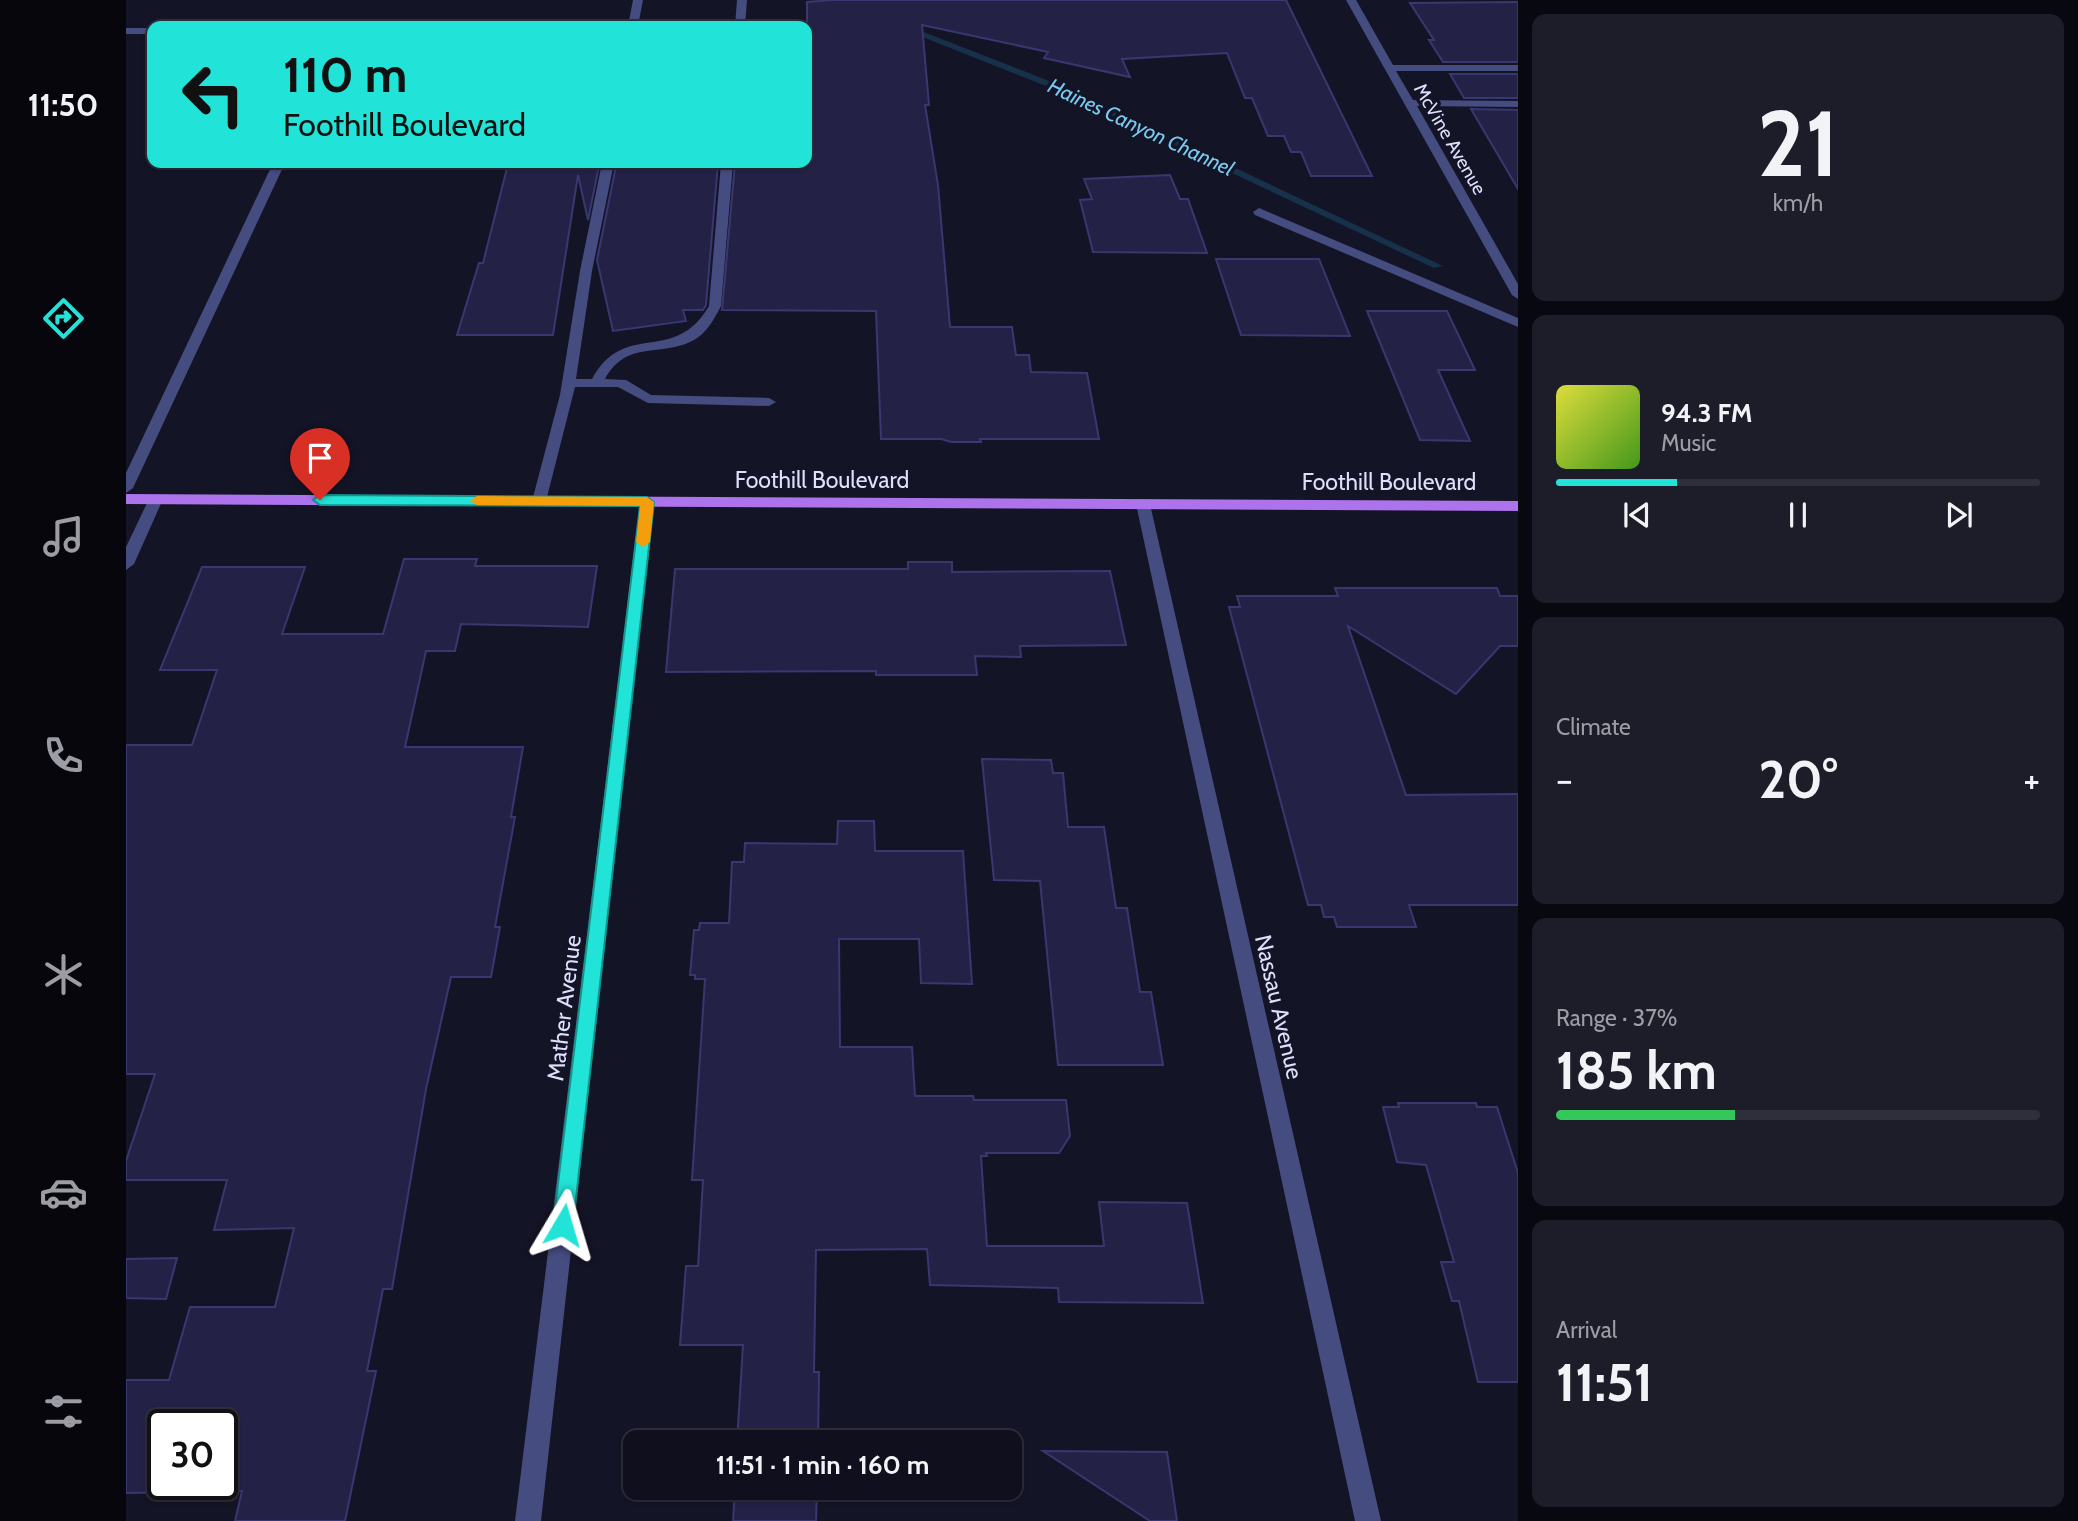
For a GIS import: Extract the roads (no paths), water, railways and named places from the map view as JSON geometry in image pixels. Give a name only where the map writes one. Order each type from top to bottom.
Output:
[{"type":"main road","name":"Foothill Boulevard","points":[[126,499],[1518,506]]},
{"type":"street","points":[[634,21],[638,0]]},
{"type":"street","points":[[740,21],[742,0]]},
{"type":"street","name":"McVine Avenue","points":[[1351,0],[1518,295]]},
{"type":"street","points":[[126,31],[147,31]]},
{"type":"street","points":[[1390,68],[1518,68]]},
{"type":"street","points":[[1409,103],[1518,104]]},
{"type":"street","points":[[126,488],[277,168]]},
{"type":"street","points":[[539,501],[569,383],[586,271],[607,168]]},
{"type":"street","points":[[596,383],[602,366],[613,355],[686,339],[699,332],[707,323],[715,306],[727,168]]},
{"type":"street","points":[[1259,212],[1518,323]]},
{"type":"street","points":[[569,383],[621,383],[648,399],[769,402]]},
{"type":"street","points":[[126,564],[156,499]]},
{"type":"street","name":"Mather Avenue","points":[[528,1521],[647,502]]},
{"type":"street","name":"Nassau Avenue","points":[[1143,504],[1368,1521]]},
{"type":"waterway","name":"Haines Canyon Channel","points":[[908,28],[1054,86],[1438,266]]}]
